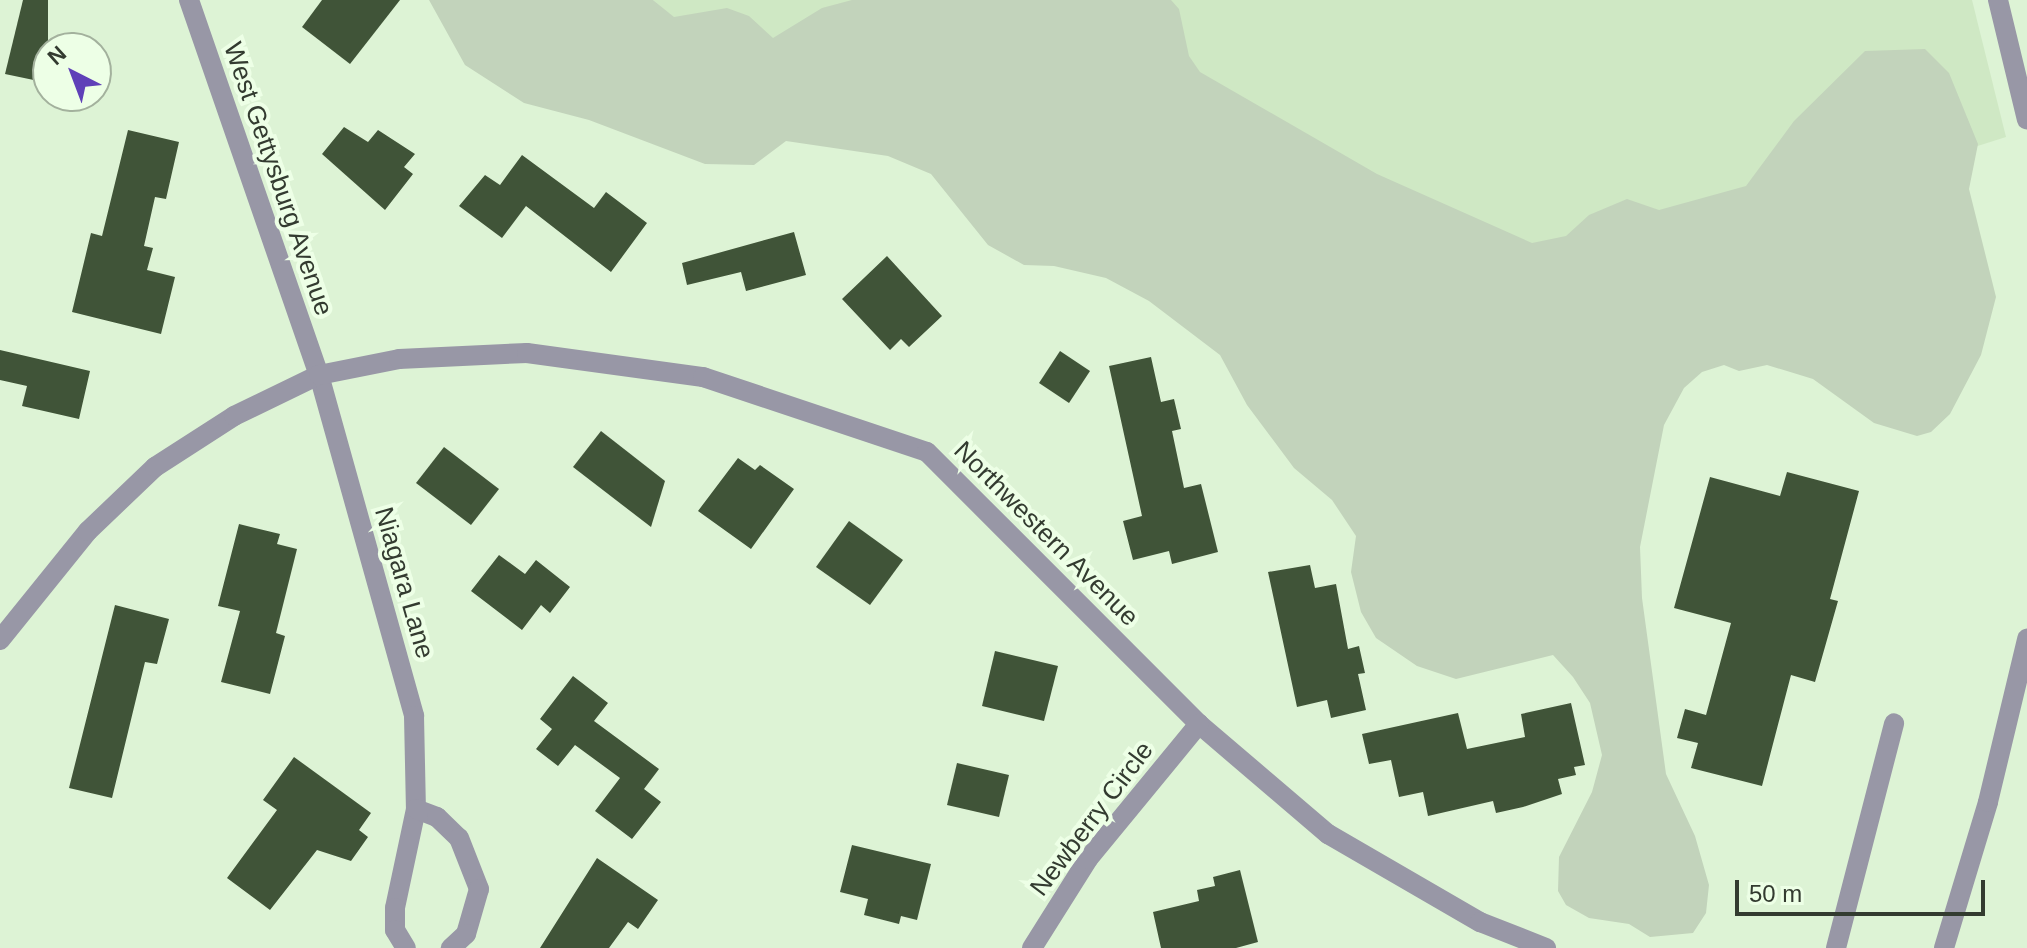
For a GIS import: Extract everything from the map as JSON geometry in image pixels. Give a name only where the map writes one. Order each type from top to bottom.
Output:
[{"type":"street","name":"West Gettysburg Avenue","points":[[189,0],[319,375]]},
{"type":"street","points":[[1998,0],[2018,32],[2027,120]]},
{"type":"street","name":"Northwestern Avenue","points":[[0,640],[88,531],[155,467],[234,416],[319,375],[399,359],[527,353],[703,377],[927,452],[1199,724],[1328,834],[1480,922],[1546,948]]},
{"type":"street","name":"Niagara Lane","points":[[319,375],[414,716],[416,809],[395,908],[395,930],[406,948]]},
{"type":"street","points":[[1944,948],[1988,802],[2027,639]]},
{"type":"street","points":[[1836,948],[1894,723]]},
{"type":"street","name":"Newberry Circle","points":[[1032,948],[1088,859],[1199,724]]},
{"type":"street","points":[[416,809],[437,817],[459,838],[479,889],[466,934],[451,948]]},
{"type":"shaded area","points":[[429,0],[653,0],[674,17],[727,8],[749,16],[773,38],[822,8],[852,0],[1171,0],[1179,9],[1189,56],[1200,72],[1377,174],[1532,243],[1566,236],[1589,215],[1627,199],[1659,210],[1746,186],[1794,121],[1865,51],[1925,49],[1949,73],[1978,144],[1969,189],[1996,297],[1981,355],[1950,414],[1931,432],[1917,436],[1874,423],[1813,379],[1767,365],[1739,371],[1724,365],[1702,372],[1684,388],[1664,425],[1640,547],[1642,598],[1666,774],[1695,836],[1709,885],[1706,913],[1693,933],[1650,937],[1629,924],[1589,918],[1566,905],[1558,891],[1559,857],[1592,792],[1602,755],[1590,703],[1573,677],[1553,655],[1456,679],[1417,666],[1376,638],[1361,612],[1351,572],[1356,536],[1332,500],[1294,468],[1247,405],[1220,355],[1149,301],[1106,278],[1054,266],[1024,265],[988,245],[931,174],[888,156],[786,141],[754,165],[705,164],[589,120],[524,103],[465,65]]},
{"type":"shaded area","points":[[653,0],[1972,0],[2006,137],[1546,283],[673,17]]},
{"type":"building","points":[[23,0],[48,0],[48,32],[32,32],[32,80],[5,74]]},
{"type":"building","points":[[322,0],[400,0],[350,64],[302,27]]},
{"type":"building","points":[[344,127],[368,142],[378,130],[415,154],[404,167],[413,174],[385,210],[322,154]]},
{"type":"building","points":[[128,130],[179,142],[166,199],[155,197],[144,246],[153,248],[147,270],[175,277],[161,334],[72,312],[91,233],[102,236]]},
{"type":"building","points":[[522,155],[594,208],[606,192],[647,223],[611,272],[526,206],[502,238],[459,206],[485,175],[500,185]]},
{"type":"building","points":[[794,232],[806,275],[746,291],[741,272],[687,285],[682,263]]},
{"type":"building","points":[[887,256],[942,316],[909,347],[901,339],[890,350],[842,299]]},
{"type":"building","points":[[0,350],[90,371],[79,419],[22,406],[27,386],[0,380]]},
{"type":"building","points":[[1060,351],[1090,371],[1069,403],[1039,383]]},
{"type":"building","points":[[1151,357],[1161,402],[1174,399],[1181,429],[1172,431],[1184,488],[1201,484],[1218,552],[1172,564],[1169,551],[1133,560],[1123,521],[1142,516],[1109,366]]},
{"type":"building","points":[[601,431],[665,481],[651,527],[573,467]]},
{"type":"building","points":[[444,447],[499,489],[471,525],[416,483]]},
{"type":"building","points":[[738,458],[755,470],[760,465],[794,489],[751,549],[698,511]]},
{"type":"building","points":[[1787,472],[1859,491],[1830,599],[1838,601],[1815,682],[1791,675],[1762,786],[1691,768],[1698,743],[1677,738],[1685,709],[1706,715],[1731,623],[1674,608],[1710,477],[1780,496]]},
{"type":"building","points":[[849,521],[903,560],[870,605],[816,567]]},
{"type":"building","points":[[239,524],[280,534],[277,544],[297,549],[276,633],[285,636],[270,694],[221,682],[240,611],[218,606]]},
{"type":"building","points":[[499,555],[525,574],[536,560],[570,587],[550,613],[541,605],[522,630],[471,591]]},
{"type":"building","points":[[1310,565],[1315,588],[1336,584],[1348,649],[1359,646],[1365,673],[1358,674],[1366,710],[1331,718],[1327,700],[1297,707],[1268,572]]},
{"type":"building","points":[[115,605],[169,619],[157,664],[145,662],[112,798],[69,788]]},
{"type":"building","points":[[995,651],[1058,666],[1044,721],[982,706]]},
{"type":"building","points":[[573,676],[608,703],[594,721],[659,769],[644,789],[661,802],[632,839],[595,811],[620,778],[575,745],[558,766],[536,749],[552,729],[540,719]]},
{"type":"building","points":[[1571,703],[1585,765],[1574,767],[1576,775],[1558,779],[1562,794],[1496,813],[1493,801],[1428,816],[1423,792],[1399,797],[1391,760],[1369,764],[1362,734],[1458,713],[1467,749],[1525,737],[1521,714]]},
{"type":"building","points":[[294,757],[371,813],[359,830],[368,837],[351,861],[317,850],[270,910],[227,878],[277,810],[263,800]]},
{"type":"building","points":[[957,763],[1009,775],[999,817],[947,805]]},
{"type":"building","points":[[852,845],[931,864],[917,920],[901,916],[899,924],[864,915],[868,899],[840,892]]},
{"type":"building","points":[[597,858],[658,900],[638,929],[628,922],[609,948],[540,948]]},
{"type":"building","points":[[1240,870],[1258,942],[1236,948],[1161,948],[1153,912],[1199,901],[1197,890],[1215,886],[1213,877]]}]
